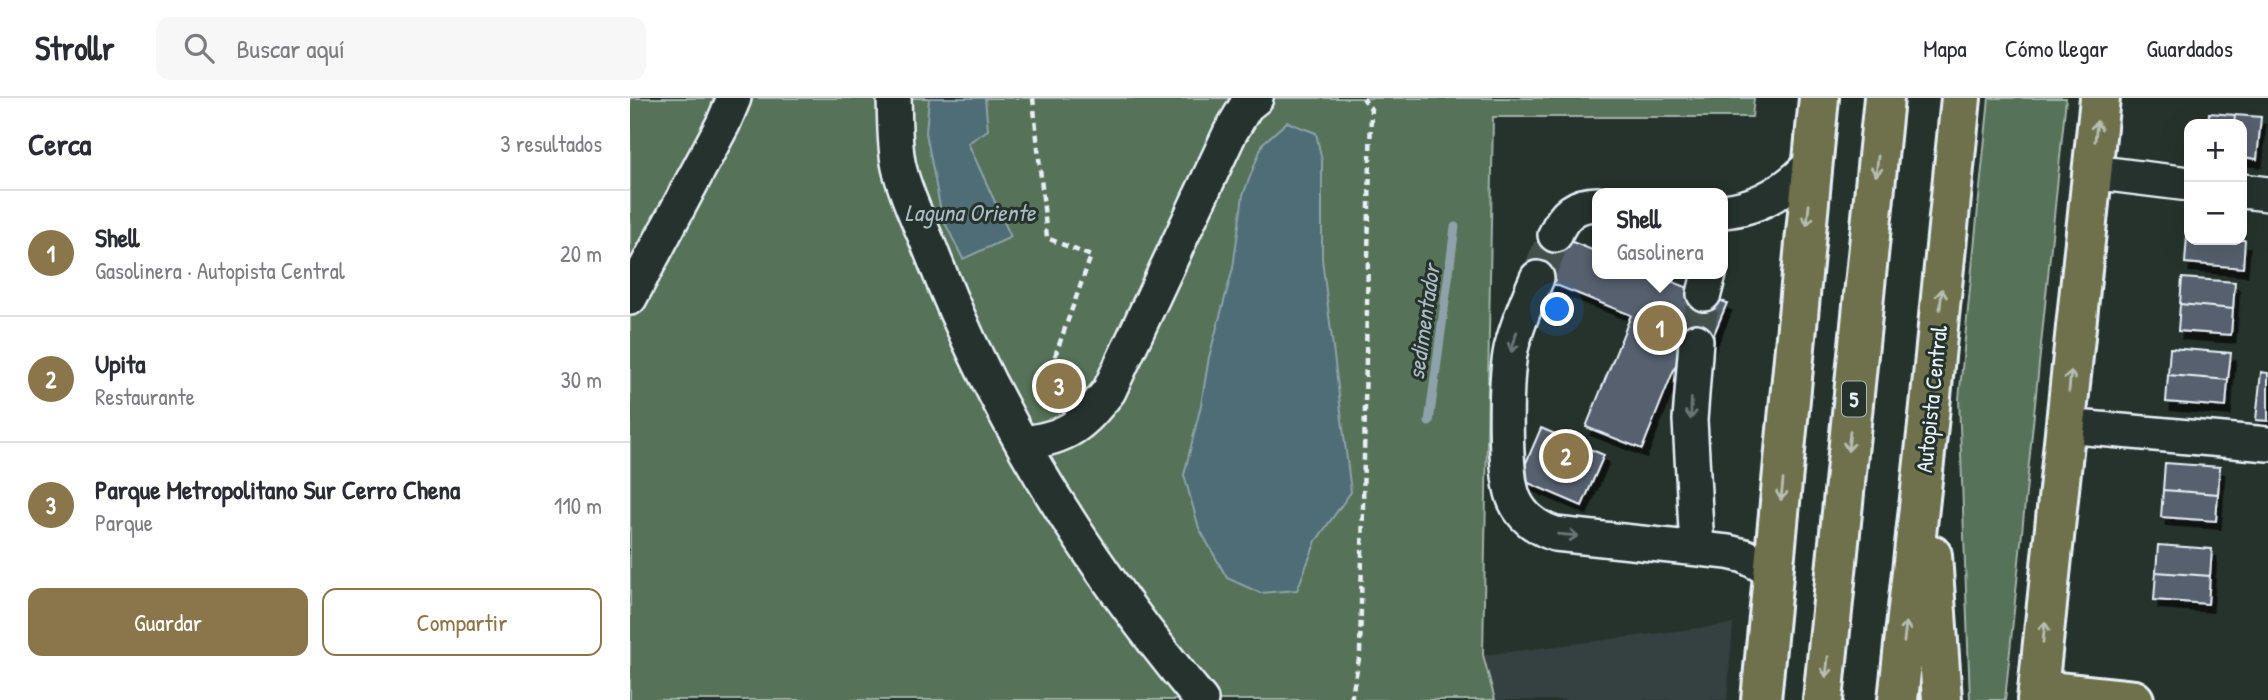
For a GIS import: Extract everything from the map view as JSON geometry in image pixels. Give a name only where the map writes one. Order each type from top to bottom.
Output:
[{"type":"main road","points":[[1761,700],[1819,98]]},
{"type":"main road","name":"5","points":[[1823,700],[1884,98]]},
{"type":"main road","name":"Autopista Central","points":[[1898,700],[1961,98]]},
{"type":"main road","points":[[2100,98],[2037,695],[2134,700]]},
{"type":"main road","points":[[1929,416],[1931,531],[1942,700]]},
{"type":"street","points":[[630,298],[723,124],[734,98]]},
{"type":"street","points":[[894,98],[899,166],[912,203],[949,299],[1003,407],[1065,516],[1163,654],[1200,700]]},
{"type":"street","points":[[1023,443],[1058,437],[1091,414],[1110,391],[1230,133],[1246,106],[1256,98]]},
{"type":"street","points":[[1728,215],[1776,194],[1800,176],[1814,161]]},
{"type":"street","points":[[2092,172],[2184,183]]},
{"type":"street","points":[[2247,192],[2268,194]]},
{"type":"street","points":[[1555,235],[1561,220],[1573,209],[1592,204]]},
{"type":"street","points":[[1537,278],[1516,331],[1506,387],[1510,482],[1516,503],[1531,523],[1555,534],[1697,548],[1745,556],[1774,572]]},
{"type":"street","points":[[1696,341],[1690,420],[1697,548]]},
{"type":"street","points":[[2065,426],[2268,444]]},
{"type":"path","points":[[1023,443],[1091,256],[1047,238],[1033,98]]},
{"type":"path","points":[[1351,700],[1360,654],[1371,109],[1363,98]]},
{"type":"shaded area","points":[[1733,624],[1727,700],[1495,700],[1483,655]]},
{"type":"green space","points":[[630,98],[1754,98],[1752,117],[1493,117],[1483,655],[1495,700],[630,700]]},
{"type":"green space","points":[[1989,98],[2066,98],[2005,700],[1970,700],[1959,399]]},
{"type":"water","name":"Laguna Oriente","points":[[929,98],[985,98],[988,130],[968,143],[1011,237],[963,259],[942,217],[926,133]]},
{"type":"water","points":[[1287,122],[1316,133],[1322,161],[1322,259],[1351,492],[1316,541],[1297,590],[1260,593],[1227,578],[1199,528],[1184,475],[1201,405],[1209,357],[1233,268],[1243,195],[1263,143]]},
{"type":"building","points":[[2209,113],[2235,115],[2235,119],[2208,119]]},
{"type":"building","points":[[2235,115],[2261,117],[2257,159],[2247,158],[2247,119],[2235,119]]},
{"type":"building","points":[[1543,230],[1592,250],[1592,279],[1666,279],[1727,303],[1709,346],[1687,337],[1642,449],[1586,427],[1631,315],[1526,273]]},
{"type":"building","points":[[2186,245],[2245,245],[2243,268],[2185,263]]},
{"type":"building","points":[[2182,278],[2235,282],[2233,309],[2180,304]]},
{"type":"building","points":[[2180,304],[2233,309],[2231,335],[2178,331]]},
{"type":"building","points":[[2170,348],[2231,353],[2228,380],[2168,375]]},
{"type":"building","points":[[2261,372],[2268,373],[2268,421],[2256,420]]},
{"type":"building","points":[[2168,375],[2228,380],[2226,407],[2166,402]]},
{"type":"building","points":[[1541,428],[1604,455],[1582,506],[1519,479]]},
{"type":"building","points":[[2165,463],[2220,467],[2218,494],[2163,490]]},
{"type":"building","points":[[2163,490],[2218,494],[2216,521],[2161,517]]},
{"type":"building","points":[[2158,545],[2212,549],[2210,576],[2156,572]]},
{"type":"building","points":[[2156,572],[2210,576],[2208,604],[2154,600]]},
{"type":"waterway","name":"sedimentador","points":[[1429,422],[1455,227]]},
{"type":"tunnel","points":[[1537,278],[1555,235]]},
{"type":"tunnel","points":[[1696,341],[1704,294]]},
{"type":"place","name":"Shell","points":[[1660,328]]},
{"type":"place","name":"Parque Metropolitano Sur Cerro Chena","points":[[1059,386]]},
{"type":"place","name":"Upita","points":[[1566,456]]}]
